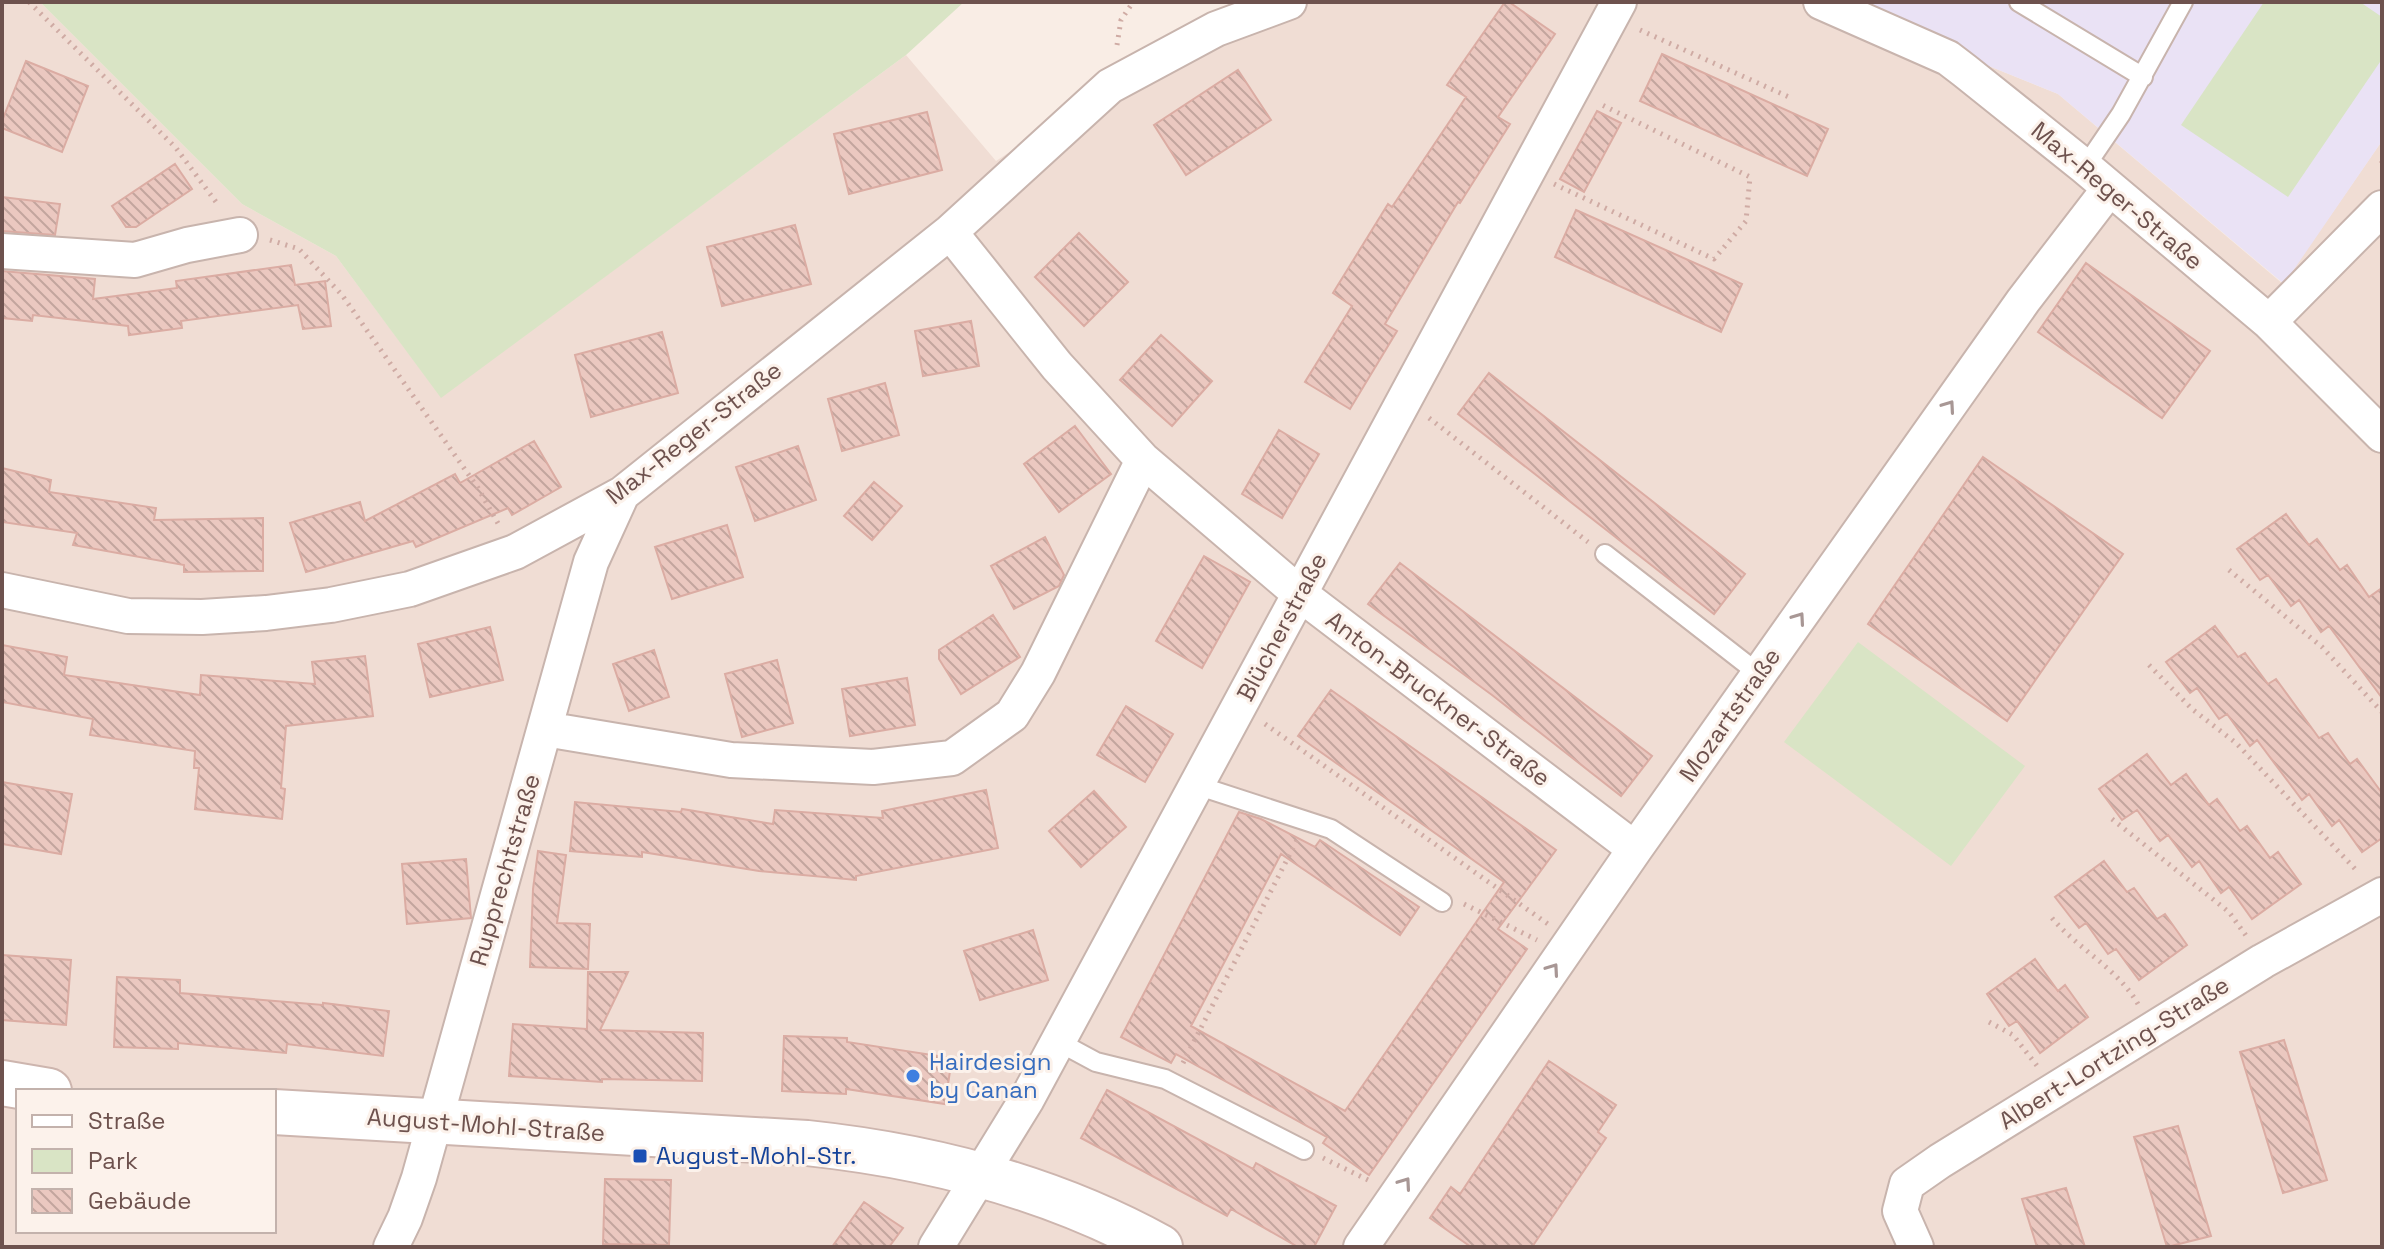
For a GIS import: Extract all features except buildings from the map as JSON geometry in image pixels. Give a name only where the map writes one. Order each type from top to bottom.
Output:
[{"type":"main road","points":[[2,1083],[37,1089]]},
{"type":"main road","name":"August-Mohl-Straße","points":[[276,1112],[868,1149],[981,1175],[1068,1203],[1160,1247]]},
{"type":"street","name":"Max-Reger-Straße","points":[[2,590],[128,616],[202,617],[266,613],[331,605],[410,589],[515,552],[622,494],[950,232],[1110,86],[1216,29],[1289,2]]},
{"type":"street","name":"Max-Reger-Straße","points":[[1821,2],[1948,58],[2269,322],[2382,435]]},
{"type":"street","name":"Blücherstraße","points":[[936,1247],[1057,1041],[1615,9]]},
{"type":"street","name":"Mozartstraße","points":[[1361,1247],[1635,849],[2023,301],[2097,178]]},
{"type":"street","points":[[2269,322],[2382,208]]},
{"type":"street","name":"Anton-Bruckner-Straße","points":[[950,232],[1057,366],[1143,460],[1300,594],[1635,849]]},
{"type":"street","points":[[2,251],[135,260],[187,245],[240,235]]},
{"type":"street","points":[[545,729],[731,760],[873,767],[952,758],[1012,715],[1038,673],[1143,460]]},
{"type":"street","name":"Rupprechtstraße","points":[[391,1247],[410,1205],[435,1120],[591,562],[622,494]]},
{"type":"street","name":"Albert-Lortzing-Straße","points":[[1916,1247],[1900,1211],[1907,1184],[2263,961],[2378,897]]},
{"type":"lane","points":[[2019,2],[2143,77]]},
{"type":"lane","points":[[2097,178],[2143,77],[2183,2]]},
{"type":"lane","points":[[1605,554],[1759,674]]},
{"type":"lane","points":[[1196,785],[1331,829],[1442,902]]},
{"type":"lane","points":[[1057,1041],[1096,1062],[1173,1083],[1304,1150]]},
{"type":"path","points":[[29,2],[176,148],[240,235],[268,239],[299,249],[342,295],[478,488],[515,552]]},
{"type":"path","points":[[1615,9],[1789,97]]},
{"type":"path","points":[[1528,172],[1714,259],[1746,221],[1750,177],[1571,90]]},
{"type":"path","points":[[1405,399],[1605,554]]},
{"type":"path","points":[[2229,570],[2322,647],[2382,712]]},
{"type":"path","points":[[2149,665],[2192,709],[2236,743],[2378,897]]},
{"type":"path","points":[[1239,706],[1567,947]]},
{"type":"path","points":[[2112,819],[2229,912],[2263,961]]},
{"type":"path","points":[[1173,1083],[1306,821]]},
{"type":"path","points":[[1442,902],[1466,904],[1567,947]]},
{"type":"path","points":[[2052,918],[2068,937],[2130,990],[2152,1030]]},
{"type":"path","points":[[1989,1022],[2013,1035],[2033,1058],[2052,1092]]},
{"type":"path","points":[[1304,1150],[1356,1173],[1395,1197]]},
{"type":"shaded area","points":[[2,2],[40,2],[242,204],[336,256],[441,397],[906,55],[996,161],[1237,2],[1830,2],[2058,94],[2283,284],[2382,141],[2382,1247],[2,1247]]},
{"type":"shaded area","points":[[1830,2],[2382,2],[2382,141],[2284,284],[2058,94]]},
{"type":"green space","points":[[40,2],[964,2],[906,55],[441,398],[336,256],[242,204]]},
{"type":"green space","points":[[2264,2],[2360,2],[2382,17],[2382,59],[2288,197],[2181,125]]},
{"type":"green space","points":[[1858,642],[2025,766],[1951,866],[1784,742]]},
{"type":"place","name":"Hairdesign by Canan","points":[[913,1076]]},
{"type":"place","name":"August-Mohl-Str.","points":[[640,1156]]}]
